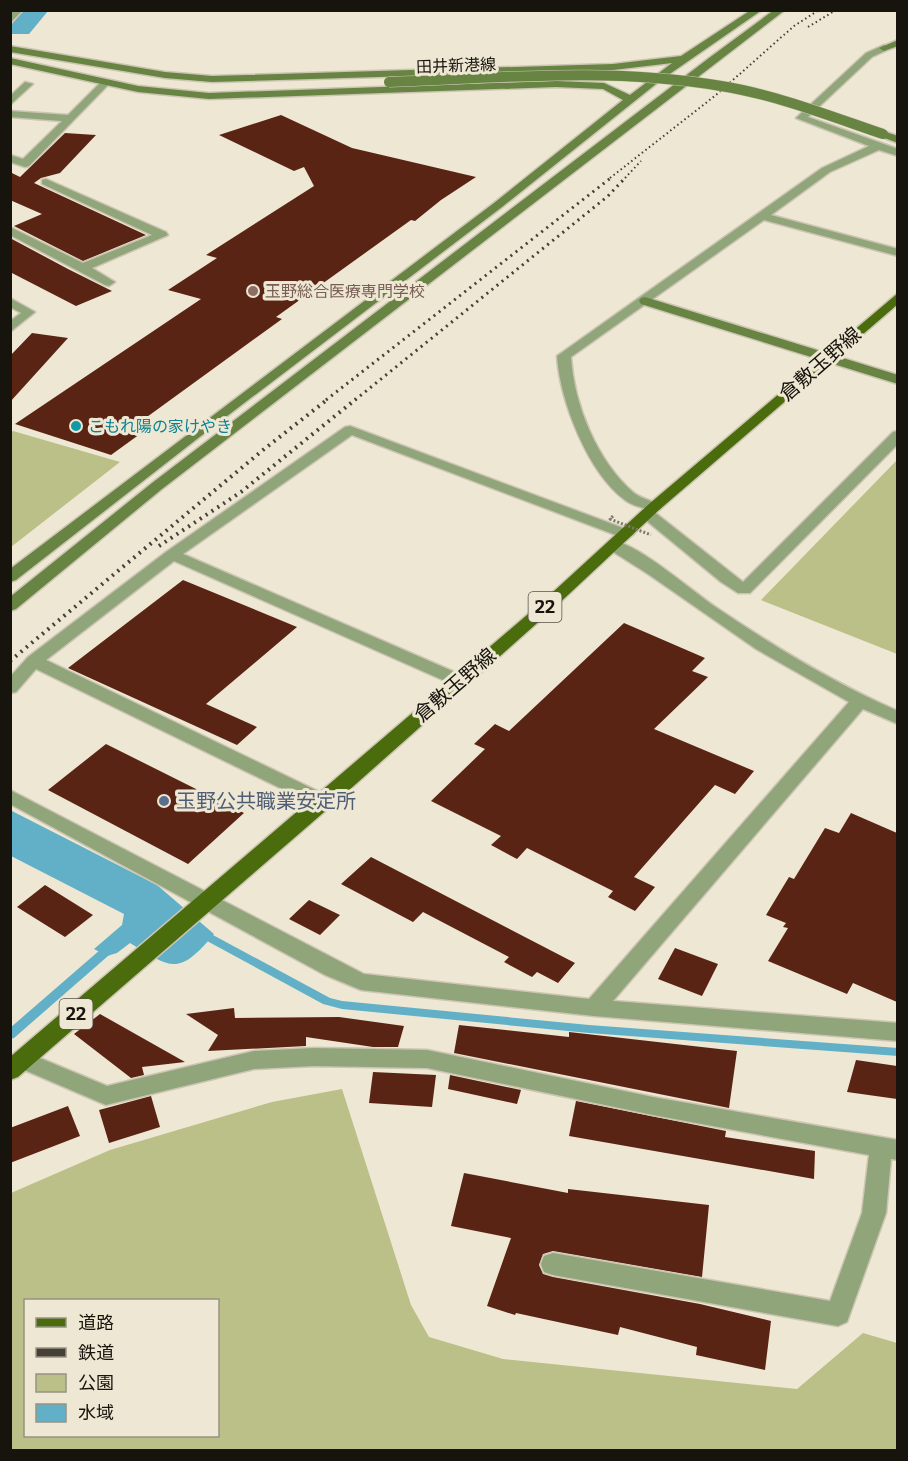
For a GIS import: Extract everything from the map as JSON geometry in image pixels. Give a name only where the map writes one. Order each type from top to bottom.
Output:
[{"type":"main road","name":"倉敷玉野線","points":[[17,1065],[323,802],[651,511],[897,297]]},
{"type":"street","points":[[10,20],[19,10]]},
{"type":"street","points":[[10,577],[201,427],[559,159],[630,100],[686,58],[758,10]]},
{"type":"street","points":[[10,606],[157,486],[686,80],[781,10]]},
{"type":"street","points":[[897,43],[869,55],[801,118],[880,140],[897,153]]},
{"type":"street","points":[[884,48],[897,52]]},
{"type":"street","points":[[12,53],[165,75],[212,79],[624,66],[686,58]]},
{"type":"street","name":"田井新港線","points":[[12,53],[116,77],[175,85],[227,87],[578,76],[670,80],[762,95],[880,140],[897,140]]},
{"type":"street","points":[[10,61],[162,92],[209,96],[556,84],[649,86],[686,80]]},
{"type":"street","points":[[624,66],[669,71],[686,80]]},
{"type":"street","points":[[10,158],[25,164],[106,82]]},
{"type":"street","points":[[10,102],[28,84]]},
{"type":"street","points":[[606,85],[621,92],[630,100]]},
{"type":"street","points":[[10,114],[70,118]]},
{"type":"street","points":[[880,140],[826,170],[645,301],[564,356],[564,370],[575,409],[598,458],[631,498],[651,511],[727,579],[744,590],[897,435]]},
{"type":"street","points":[[46,182],[162,235],[82,267]]},
{"type":"street","points":[[762,216],[897,253]]},
{"type":"street","points":[[10,230],[109,282]]},
{"type":"street","points":[[645,301],[897,380]]},
{"type":"street","points":[[10,302],[29,312],[10,328]]},
{"type":"street","points":[[10,688],[34,661],[172,555],[350,430],[619,540],[638,558],[764,648],[859,702],[897,718]]},
{"type":"street","points":[[172,555],[460,681]]},
{"type":"street","points":[[34,661],[323,802]]},
{"type":"street","points":[[594,1008],[859,702]]},
{"type":"street","points":[[10,796],[332,969],[361,982],[594,1008],[897,1032]]},
{"type":"street","points":[[17,1065],[106,1096],[254,1060],[314,1057],[427,1059],[653,1106],[889,1149],[874,1213],[838,1314],[553,1264]]},
{"type":"path","points":[[613,516],[610,519],[651,535]]},
{"type":"green space","points":[[13,431],[120,462],[11,547],[10,433]]},
{"type":"green space","points":[[897,460],[897,654],[761,600]]},
{"type":"green space","points":[[342,1089],[411,1305],[429,1337],[503,1359],[797,1389],[863,1333],[897,1343],[897,1450],[11,1450],[11,1193],[110,1150],[272,1102]]},
{"type":"water","points":[[23,11],[48,11],[29,34],[11,34],[11,25]]},
{"type":"water","points":[[10,810],[157,885],[214,934],[192,957],[175,964],[166,963],[130,943],[117,953],[107,956],[94,949],[122,925],[124,914],[11,856]]},
{"type":"building","points":[[281,115],[352,148],[476,177],[441,200],[415,221],[411,220],[276,317],[282,319],[129,430],[140,434],[111,455],[15,424],[201,299],[168,290],[217,258],[206,255],[314,186],[304,167],[294,171],[219,135]]},
{"type":"building","points":[[65,133],[96,135],[60,173],[41,178],[34,183],[146,235],[83,261],[14,226],[42,214],[10,200],[10,172],[20,177]]},
{"type":"building","points":[[10,238],[112,291],[76,306],[10,272]]},
{"type":"building","points":[[32,333],[68,338],[10,402],[10,356]]},
{"type":"building","points":[[183,580],[297,627],[206,704],[257,727],[237,745],[68,668]]},
{"type":"building","points":[[624,623],[705,658],[692,671],[708,677],[654,729],[754,771],[735,794],[715,785],[634,877],[655,887],[635,911],[608,897],[613,891],[527,848],[517,859],[491,845],[501,836],[431,801],[485,749],[474,744],[495,724],[509,731]]},
{"type":"building","points":[[106,744],[244,813],[188,864],[48,790]]},
{"type":"building","points":[[851,813],[897,833],[897,1002],[853,983],[847,994],[768,961],[788,928],[783,927],[786,923],[766,915],[789,877],[794,879],[825,828],[839,833]]},
{"type":"building","points":[[371,857],[575,963],[558,983],[537,972],[532,977],[504,962],[509,957],[423,912],[413,922],[341,884]]},
{"type":"building","points":[[45,885],[93,915],[65,937],[17,907]]},
{"type":"building","points":[[309,900],[340,915],[320,935],[289,919]]},
{"type":"building","points":[[675,948],[718,964],[702,996],[658,979]]},
{"type":"building","points":[[234,1008],[235,1018],[339,1017],[404,1026],[398,1047],[373,1047],[306,1037],[306,1046],[208,1051],[218,1035],[186,1014]]},
{"type":"building","points":[[100,1014],[185,1062],[142,1067],[144,1075],[131,1078],[74,1034]]},
{"type":"building","points":[[459,1025],[569,1037],[569,1032],[737,1051],[729,1108],[454,1053]]},
{"type":"building","points":[[856,1060],[897,1066],[897,1099],[847,1092]]},
{"type":"building","points":[[373,1072],[436,1075],[432,1107],[369,1103]]},
{"type":"building","points":[[450,1075],[521,1090],[517,1104],[448,1089]]},
{"type":"building","points":[[151,1096],[160,1127],[109,1143],[99,1110]]},
{"type":"building","points":[[576,1101],[726,1131],[725,1137],[815,1151],[814,1179],[569,1136]]},
{"type":"building","points":[[68,1106],[80,1136],[10,1163],[10,1128]]},
{"type":"building","points":[[464,1173],[568,1193],[568,1189],[709,1205],[702,1277],[553,1251],[543,1254],[539,1265],[543,1274],[553,1277],[700,1304],[771,1321],[765,1370],[696,1355],[697,1347],[620,1327],[618,1335],[516,1313],[515,1315],[487,1306],[511,1238],[451,1226]]},
{"type":"waterway","points":[[200,932],[327,1001],[342,1005],[589,1029],[898,1052]]},
{"type":"waterway","points":[[10,1035],[112,946]]},
{"type":"railway","points":[[610,178],[716,95],[794,26],[819,10]]},
{"type":"railway","points":[[808,27],[836,10]]},
{"type":"railway","points":[[625,178],[641,161]]},
{"type":"railway","points":[[326,400],[612,177]]},
{"type":"railway","points":[[355,400],[608,196],[626,177]]},
{"type":"railway","points":[[10,661],[263,450],[328,399]]},
{"type":"railway","points":[[159,546],[241,492],[356,399]]},
{"type":"place","name":"玉野総合医療専門学校","points":[[253,291]]},
{"type":"place","name":"こもれ陽の家けやき","points":[[76,426]]},
{"type":"place","name":"玉野公共職業安定所","points":[[164,801]]}]
